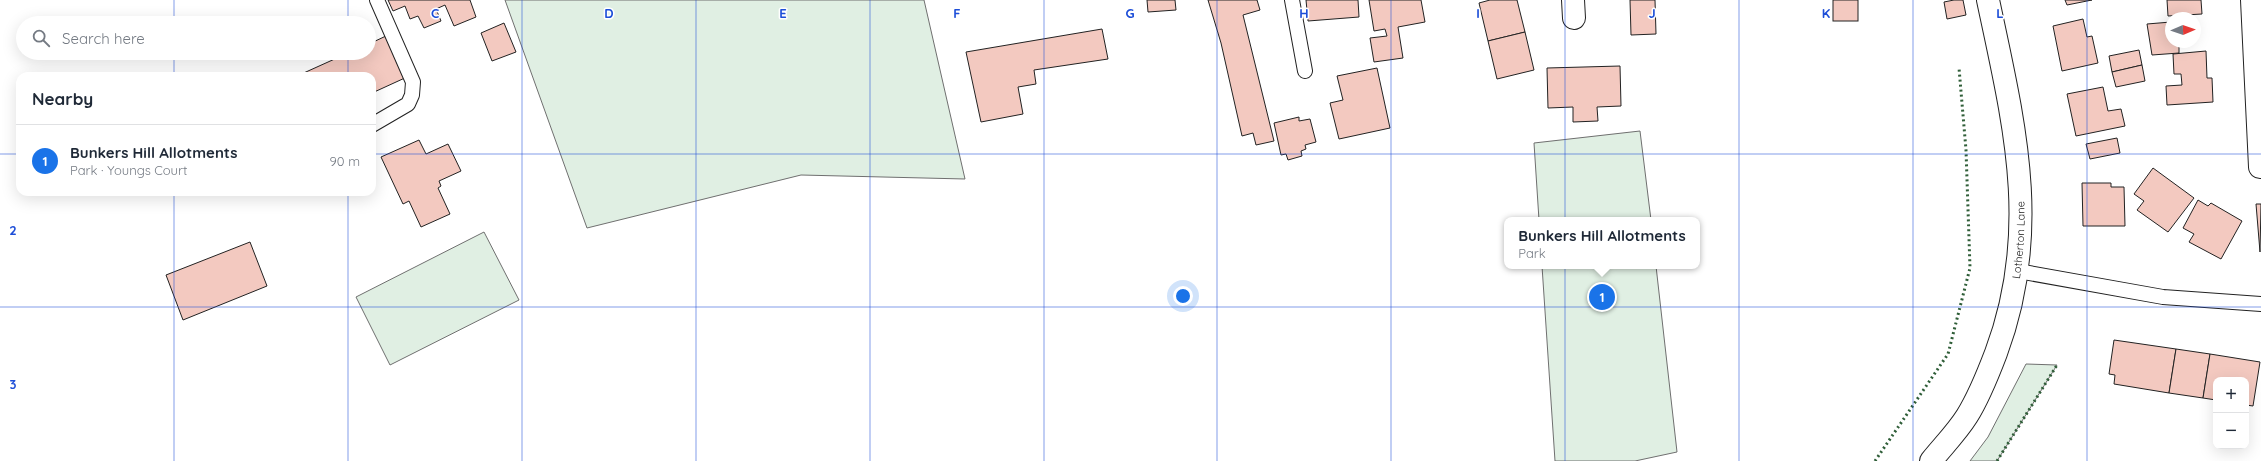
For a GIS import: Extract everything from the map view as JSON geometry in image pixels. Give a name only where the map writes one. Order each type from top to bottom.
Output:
[{"type":"street","name":"Lotherton Lane","points":[[1931,461],[1967,416],[1988,372],[2006,326],[2018,271],[2021,225],[2020,172],[2008,95],[1988,0]]},
{"type":"street","points":[[2252,0],[2260,133],[2260,167]]},
{"type":"lane","points":[[376,123],[408,104],[412,95],[413,82],[377,0]]},
{"type":"lane","points":[[1292,0],[1305,71]]},
{"type":"lane","points":[[2018,271],[2163,297],[2261,304]]},
{"type":"green space","points":[[505,0],[924,0],[965,179],[801,175],[587,228]]},
{"type":"green space","points":[[1640,131],[1651,217],[1539,217],[1534,143]]},
{"type":"green space","points":[[484,232],[519,300],[390,365],[356,297]]},
{"type":"green space","points":[[1542,269],[1656,269],[1677,452],[1635,461],[1555,461]]},
{"type":"green space","points":[[2026,364],[2057,365],[1997,461],[1970,461],[1988,437]]},
{"type":"building","points":[[388,0],[470,0],[476,17],[454,26],[445,5],[436,9],[441,21],[424,28],[418,16],[410,19],[405,6],[393,11]]},
{"type":"building","points":[[1147,0],[1175,0],[1176,10],[1148,12]]},
{"type":"building","points":[[1208,0],[1257,0],[1260,10],[1243,15],[1274,141],[1256,145],[1253,133],[1242,136],[1221,43]]},
{"type":"building","points":[[1306,0],[1358,0],[1359,17],[1308,21]]},
{"type":"building","points":[[1369,0],[1421,0],[1425,22],[1398,27],[1403,58],[1374,62],[1370,38],[1387,36],[1385,29],[1374,31]]},
{"type":"building","points":[[1490,0],[1517,0],[1525,32],[1488,41],[1479,3]]},
{"type":"building","points":[[1630,0],[1655,0],[1656,34],[1631,35]]},
{"type":"building","points":[[1833,0],[1858,0],[1858,21],[1833,21]]},
{"type":"building","points":[[1963,0],[1966,15],[1947,19],[1944,2]]},
{"type":"building","points":[[2065,0],[2092,0],[2067,5]]},
{"type":"building","points":[[2167,0],[2201,0],[2202,14],[2201,12],[2168,12]]},
{"type":"building","points":[[2083,19],[2087,37],[2092,36],[2098,63],[2062,71],[2053,26]]},
{"type":"building","points":[[2165,22],[2165,48],[2179,48],[2179,53],[2152,55],[2147,24]]},
{"type":"building","points":[[504,23],[516,52],[492,61],[481,33]]},
{"type":"building","points":[[1102,29],[1108,59],[1034,70],[1036,84],[1018,87],[1023,114],[981,122],[966,52]]},
{"type":"building","points":[[1525,32],[1534,70],[1497,79],[1488,41]]},
{"type":"building","points":[[388,35],[407,77],[376,91],[376,72],[306,72],[332,60],[376,60],[376,41]]},
{"type":"building","points":[[2139,50],[2142,65],[2112,72],[2109,56]]},
{"type":"building","points":[[2206,51],[2207,78],[2212,78],[2213,102],[2167,105],[2166,86],[2182,85],[2181,74],[2174,74],[2173,54]]},
{"type":"building","points":[[2142,65],[2145,81],[2116,87],[2112,72]]},
{"type":"building","points":[[1620,66],[1621,106],[1597,107],[1598,121],[1573,122],[1573,107],[1548,108],[1547,68]]},
{"type":"building","points":[[1377,68],[1390,128],[1339,139],[1330,103],[1343,100],[1337,76]]},
{"type":"building","points":[[2103,87],[2108,111],[2121,109],[2125,126],[2076,136],[2067,94]]},
{"type":"building","points":[[1299,117],[1299,121],[1310,119],[1316,142],[1305,145],[1306,149],[1301,151],[1302,156],[1288,160],[1286,154],[1281,155],[1274,123]]},
{"type":"building","points":[[2117,138],[2120,153],[2090,159],[2086,144]]},
{"type":"building","points":[[419,140],[426,154],[448,144],[461,171],[439,181],[441,186],[438,188],[450,214],[421,227],[409,201],[403,204],[381,157]]},
{"type":"building","points":[[2153,168],[2194,198],[2168,232],[2137,210],[2144,201],[2134,194]]},
{"type":"building","points":[[2082,183],[2111,183],[2111,187],[2124,187],[2125,226],[2083,226]]},
{"type":"building","points":[[2198,200],[2208,206],[2211,203],[2242,221],[2221,259],[2189,242],[2194,234],[2183,228]]},
{"type":"building","points":[[2256,204],[2261,204],[2260,252]]},
{"type":"building","points":[[250,242],[267,286],[183,320],[166,275]]},
{"type":"building","points":[[2114,340],[2176,349],[2169,393],[2114,384],[2115,375],[2109,374]]},
{"type":"building","points":[[2176,349],[2210,354],[2203,398],[2169,393]]},
{"type":"building","points":[[2210,354],[2260,362],[2253,406],[2249,405],[2249,377],[2213,377],[2213,400],[2203,398]]},
{"type":"hedge","points":[[1875,461],[1948,354],[1970,268],[1966,150],[1959,68]]},
{"type":"hedge","points":[[1997,461],[2057,365]]},
{"type":"place","name":"Bunkers Hill Allotments","points":[[1602,297]]}]
